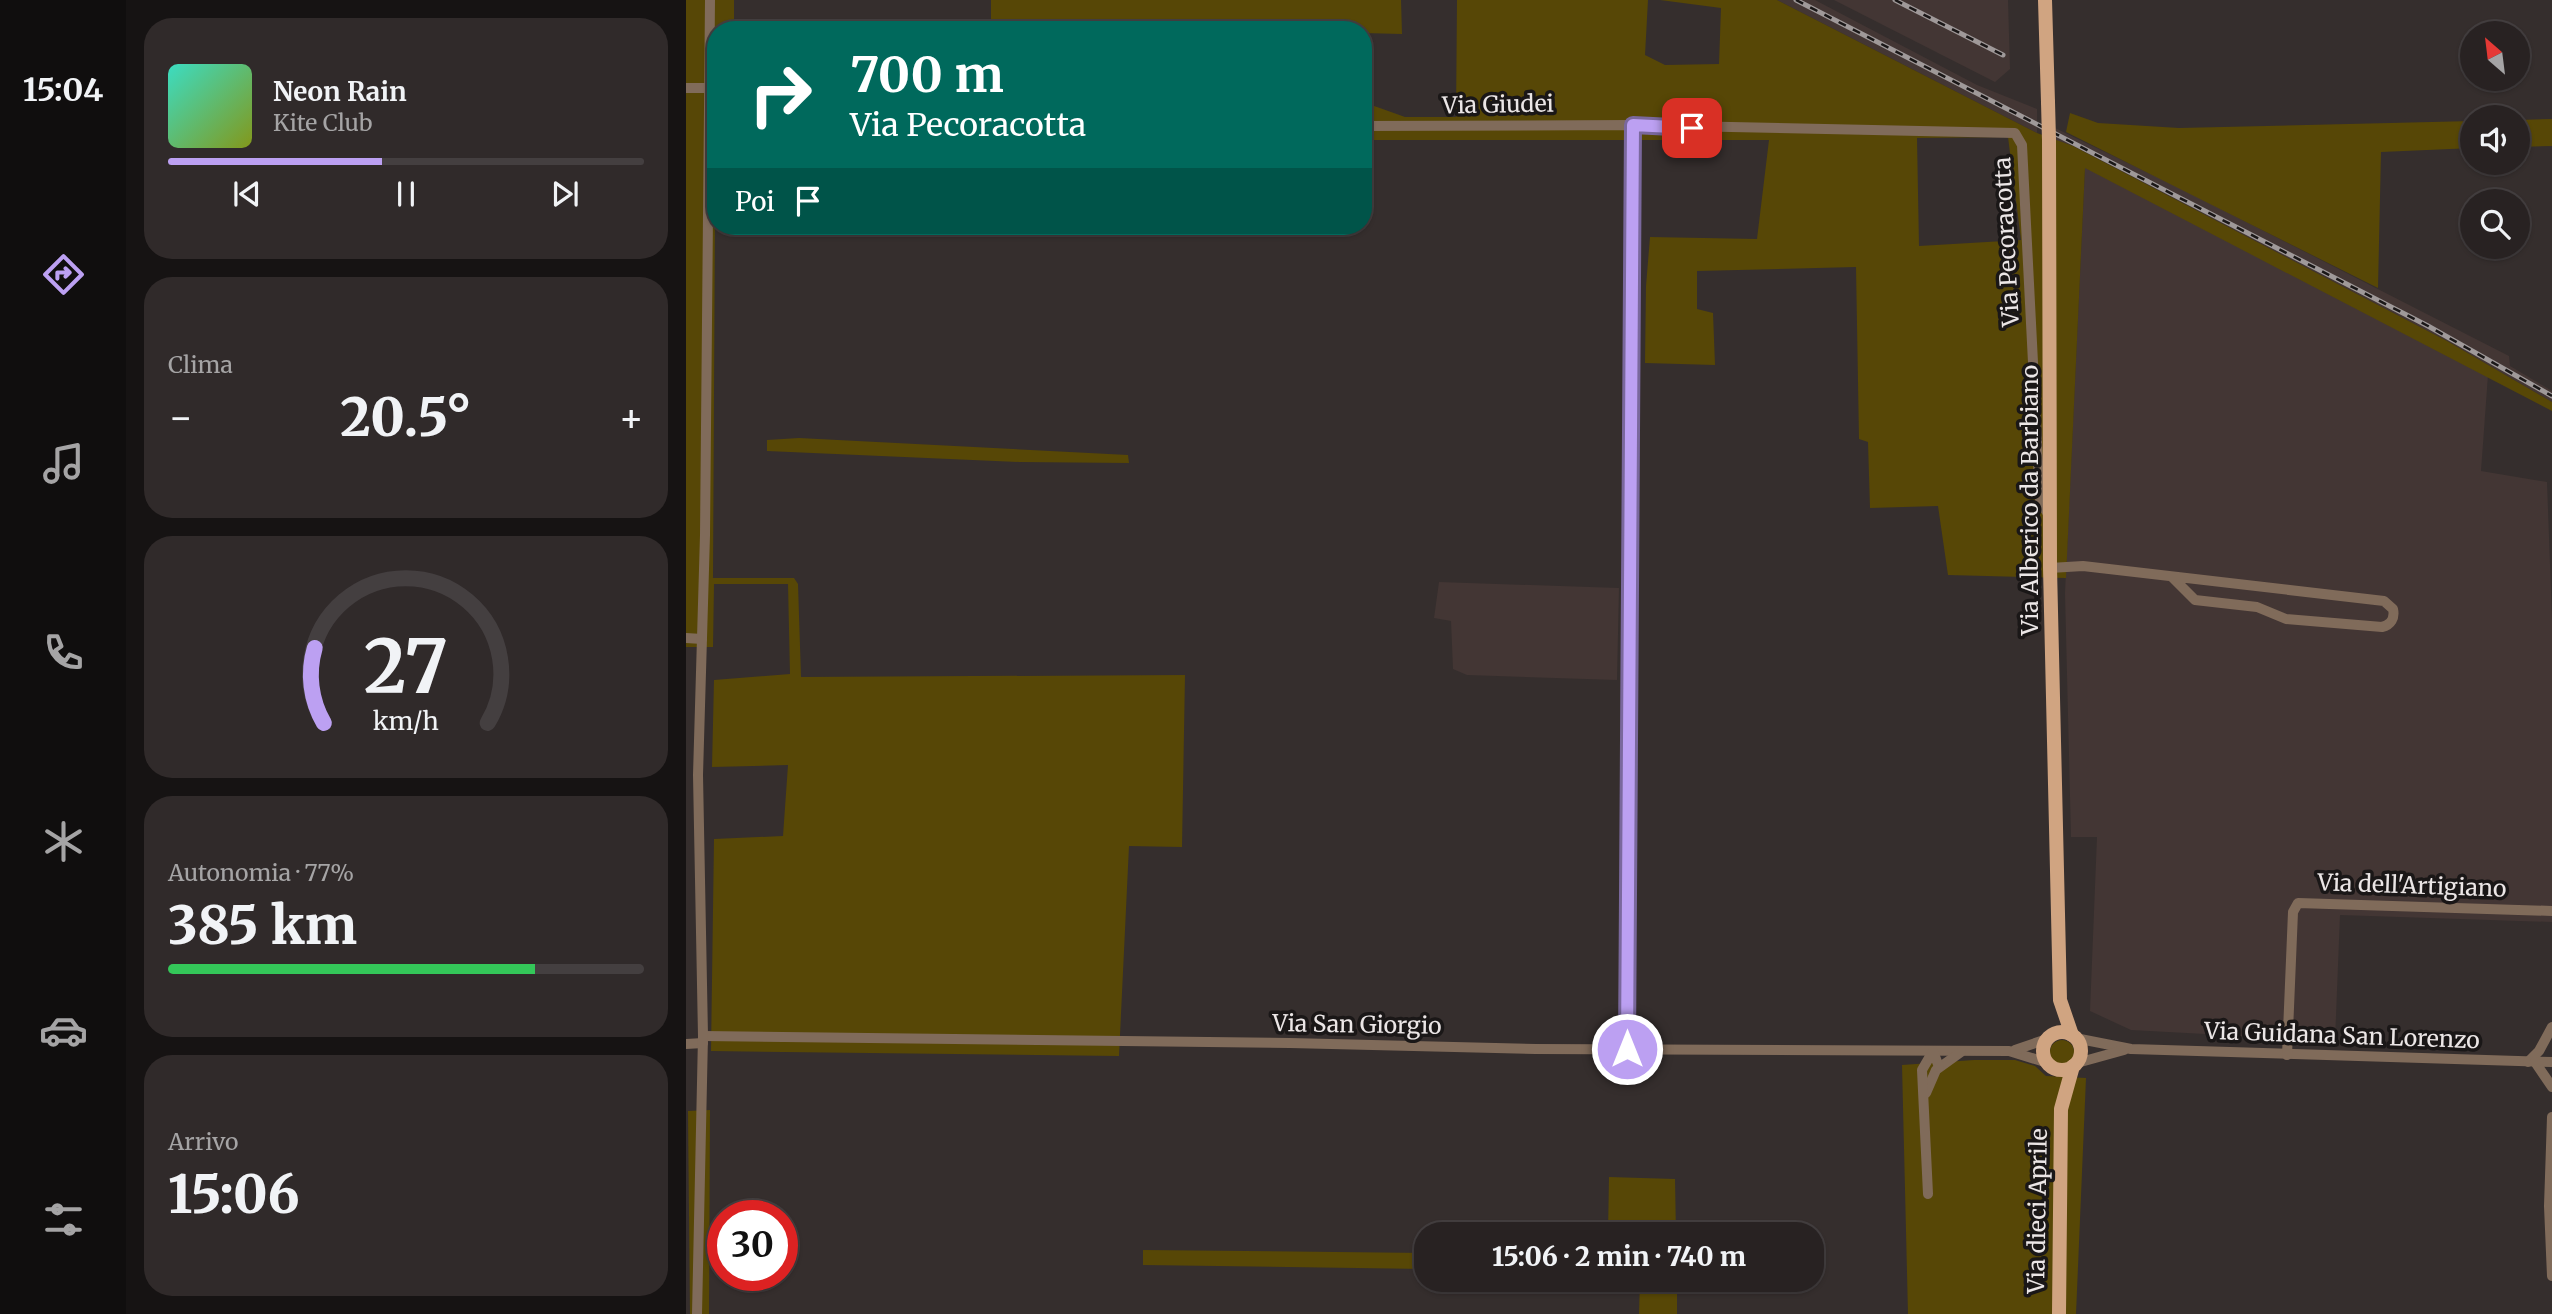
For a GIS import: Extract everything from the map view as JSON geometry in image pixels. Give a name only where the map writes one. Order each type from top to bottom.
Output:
[{"type":"main road","name":"Via Alberico da Barbiano","points":[[2045,0],[2049,140],[2052,519],[2050,568],[2060,1000],[2049,1038]]},
{"type":"main road","name":"Via Alberico da Barbiano","points":[[2060,1000],[2074,1037]]},
{"type":"main road","points":[[2061,1032],[2074,1037],[2081,1047],[2075,1065],[2063,1070],[2050,1065],[2043,1052],[2049,1038],[2061,1032]]},
{"type":"main road","name":"Via dieci Aprile","points":[[2050,1065],[2061,1109],[2059,1314]]},
{"type":"main road","name":"Via dieci Aprile","points":[[2061,1109],[2075,1065]]},
{"type":"street","points":[[710,0],[710,21]]},
{"type":"street","points":[[686,88],[707,88]]},
{"type":"street","points":[[1627,1049],[1633,125]]},
{"type":"street","name":"Via Giudei","points":[[1372,126],[1633,125]]},
{"type":"street","name":"Via Pecoracotta","points":[[1633,125],[1771,130],[2006,131],[2018,136],[2022,145],[2040,501],[2052,519]]},
{"type":"street","points":[[697,1314],[703,1040],[698,775],[710,235]]},
{"type":"street","points":[[2050,568],[2083,566],[2384,601],[2393,609],[2393,617],[2389,624],[2382,626],[2286,619],[2257,607],[2195,600],[2172,577]]},
{"type":"street","points":[[686,638],[702,639]]},
{"type":"street","name":"Via dell'Artigiano","points":[[2287,1055],[2293,909],[2298,903],[2552,911]]},
{"type":"street","points":[[2552,1027],[2531,1062],[2552,1087]]},
{"type":"street","points":[[2074,1037],[2131,1049]]},
{"type":"street","name":"Via San Giorgio","points":[[686,1044],[703,1040],[2009,1051],[2049,1038]]},
{"type":"street","points":[[2546,1040],[2552,1060]]},
{"type":"street","points":[[2075,1065],[2131,1049]]},
{"type":"street","name":"Via Guidana San Lorenzo","points":[[2131,1049],[2531,1062],[2552,1060]]},
{"type":"street","points":[[1907,1050],[1920,1062],[1926,1096],[1928,1195]]},
{"type":"street","points":[[1922,1070],[1933,1051]]},
{"type":"street","points":[[1933,1051],[1939,1067]]},
{"type":"street","points":[[1926,1096],[1932,1076],[1939,1067],[1963,1051]]},
{"type":"street","name":"Via San Giorgio","points":[[2009,1051],[2050,1065]]},
{"type":"street","points":[[2552,1117],[2549,1206],[2552,1276]]},
{"type":"shaded area","points":[[686,0],[734,0],[734,21],[707,21],[707,235],[715,235],[713,578],[794,578],[798,584],[801,677],[1185,675],[1182,847],[1129,846],[1119,1056],[711,1051],[714,839],[783,836],[788,765],[712,767],[714,680],[790,674],[788,584],[714,584],[713,647],[686,647]]},
{"type":"shaded area","points":[[991,0],[1401,0],[1402,34],[1372,33],[1372,21],[991,21]]},
{"type":"shaded area","points":[[1457,0],[1648,0],[1645,55],[1665,65],[1719,64],[1721,8],[1660,0],[1777,0],[2037,133],[2073,146],[2447,341],[2552,402],[2552,411],[2085,168],[2066,578],[1948,575],[1938,506],[1870,508],[1868,442],[1859,439],[1856,267],[1697,271],[1697,309],[1713,313],[1715,365],[1645,363],[1650,237],[1757,239],[1769,140],[1372,140],[1372,105],[1405,117],[1456,117]],"holes":[[[2008,137],[2021,240],[1919,246],[1917,138]]]},
{"type":"shaded area","points":[[1777,0],[1815,0],[1977,85],[2037,109],[2037,133]]},
{"type":"shaded area","points":[[1834,0],[2008,0],[2010,69],[1995,82]]},
{"type":"shaded area","points":[[2070,113],[2098,123],[2179,128],[2460,121],[2460,149],[2381,152],[2378,288],[2066,132]]},
{"type":"shaded area","points":[[2552,119],[2552,146],[2530,147],[2530,120]]},
{"type":"shaded area","points":[[2055,128],[2180,188],[2509,356],[2510,366],[2552,391],[2552,402],[2447,341],[2073,146],[2055,142]]},
{"type":"shaded area","points":[[2085,167],[2488,375],[2481,471],[2547,482],[2552,619],[2552,922],[2340,915],[2335,1041],[2131,1030],[2090,1011],[2097,837],[2071,837],[2065,593]]},
{"type":"shaded area","points":[[799,438],[1128,455],[1129,463],[1019,462],[767,451],[767,440]]},
{"type":"shaded area","points":[[1439,582],[1619,588],[1617,680],[1467,675],[1453,669],[1451,621],[1434,618]]},
{"type":"shaded area","points":[[2062,1040],[2073,1047],[2074,1052],[2067,1063],[2062,1064],[2051,1057],[2050,1052],[2057,1041]]},
{"type":"shaded area","points":[[2015,1060],[2035,1066],[2046,1076],[2086,1078],[2076,1314],[1908,1314],[1902,1065]]},
{"type":"shaded area","points":[[710,1110],[710,1200],[707,1200],[709,1314],[690,1314],[688,1111]]},
{"type":"shaded area","points":[[1609,1177],[1675,1179],[1676,1222],[1608,1222]]},
{"type":"shaded area","points":[[1143,1250],[1414,1253],[1414,1269],[1143,1265]]},
{"type":"shaded area","points":[[1640,1292],[1677,1292],[1677,1314],[1639,1314]]},
{"type":"railway","points":[[1796,0],[2428,326],[2552,396]]},
{"type":"railway","points":[[1895,0],[2003,55]]},
{"type":"route","points":[[1627,1049],[1633,125],[1692,128]]}]
